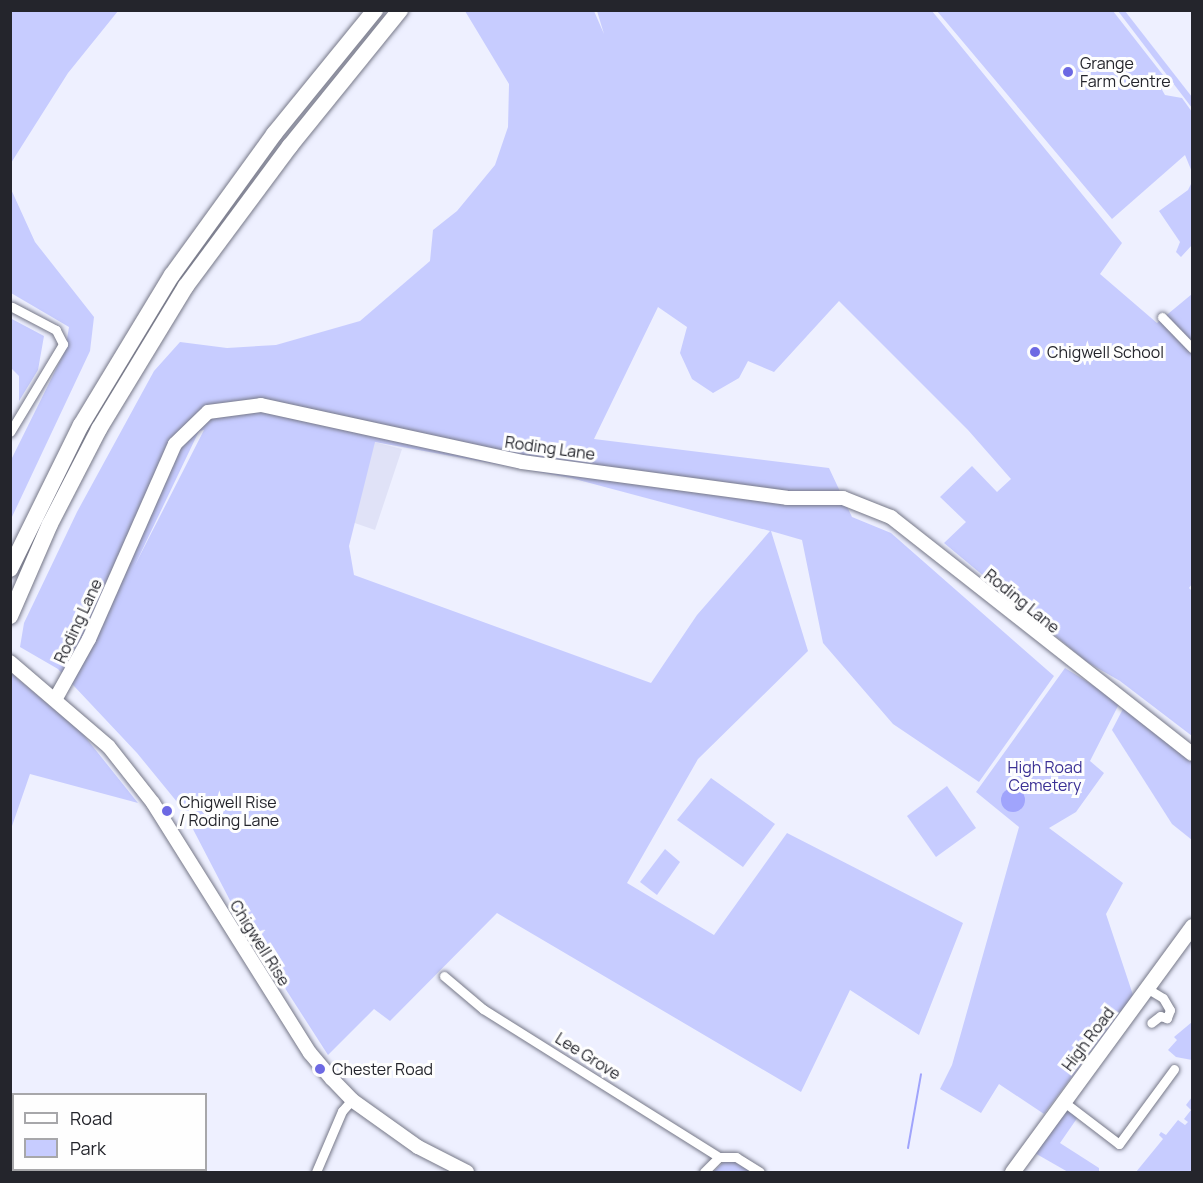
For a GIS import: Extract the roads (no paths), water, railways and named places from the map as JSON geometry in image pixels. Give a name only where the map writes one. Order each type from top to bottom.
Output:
[{"type":"highway","points":[[10,569],[81,425],[172,275],[274,134],[375,10]]},
{"type":"highway","points":[[10,616],[50,525],[99,429],[186,286],[290,146],[400,10]]},
{"type":"main road","name":"High Road","points":[[1012,1173],[1192,926]]},
{"type":"street","points":[[10,432],[63,344],[56,330],[12,307]]},
{"type":"street","points":[[1162,317],[1192,348]]},
{"type":"street","name":"Roding Lane","points":[[56,698],[67,685],[175,444],[208,412],[261,405],[522,462],[787,498],[843,498],[891,517],[1192,754]]},
{"type":"street","points":[[10,662],[56,698]]},
{"type":"street","name":"Chigwell Rise","points":[[56,698],[109,747],[153,803],[310,1053],[352,1100],[418,1147],[467,1173]]},
{"type":"street","name":"Lee Grove","points":[[444,975],[483,1009],[719,1157],[736,1157],[760,1173]]},
{"type":"street","points":[[1148,989],[1163,998],[1170,1010],[1167,1018],[1160,1016],[1151,1023]]},
{"type":"street","points":[[1064,1102],[1119,1144],[1174,1069]]},
{"type":"street","points":[[316,1173],[342,1111],[352,1100]]},
{"type":"street","points":[[704,1173],[719,1157]]},
{"type":"water","points":[[1013,788],[1022,791],[1025,800],[1022,809],[1013,812],[1004,809],[1001,800],[1004,791]]},
{"type":"waterway","points":[[908,1148],[921,1074]]},
{"type":"place","name":"Grange Farm Centre","points":[[1068,72]]},
{"type":"place","name":"Chigwell School","points":[[1035,352]]},
{"type":"place","name":"Chigwell Rise / Roding Lane","points":[[167,811]]},
{"type":"place","name":"Chester Road","points":[[320,1069]]},
{"type":"park label","name":"High Road Cemetery","points":[[1045,776]]}]
